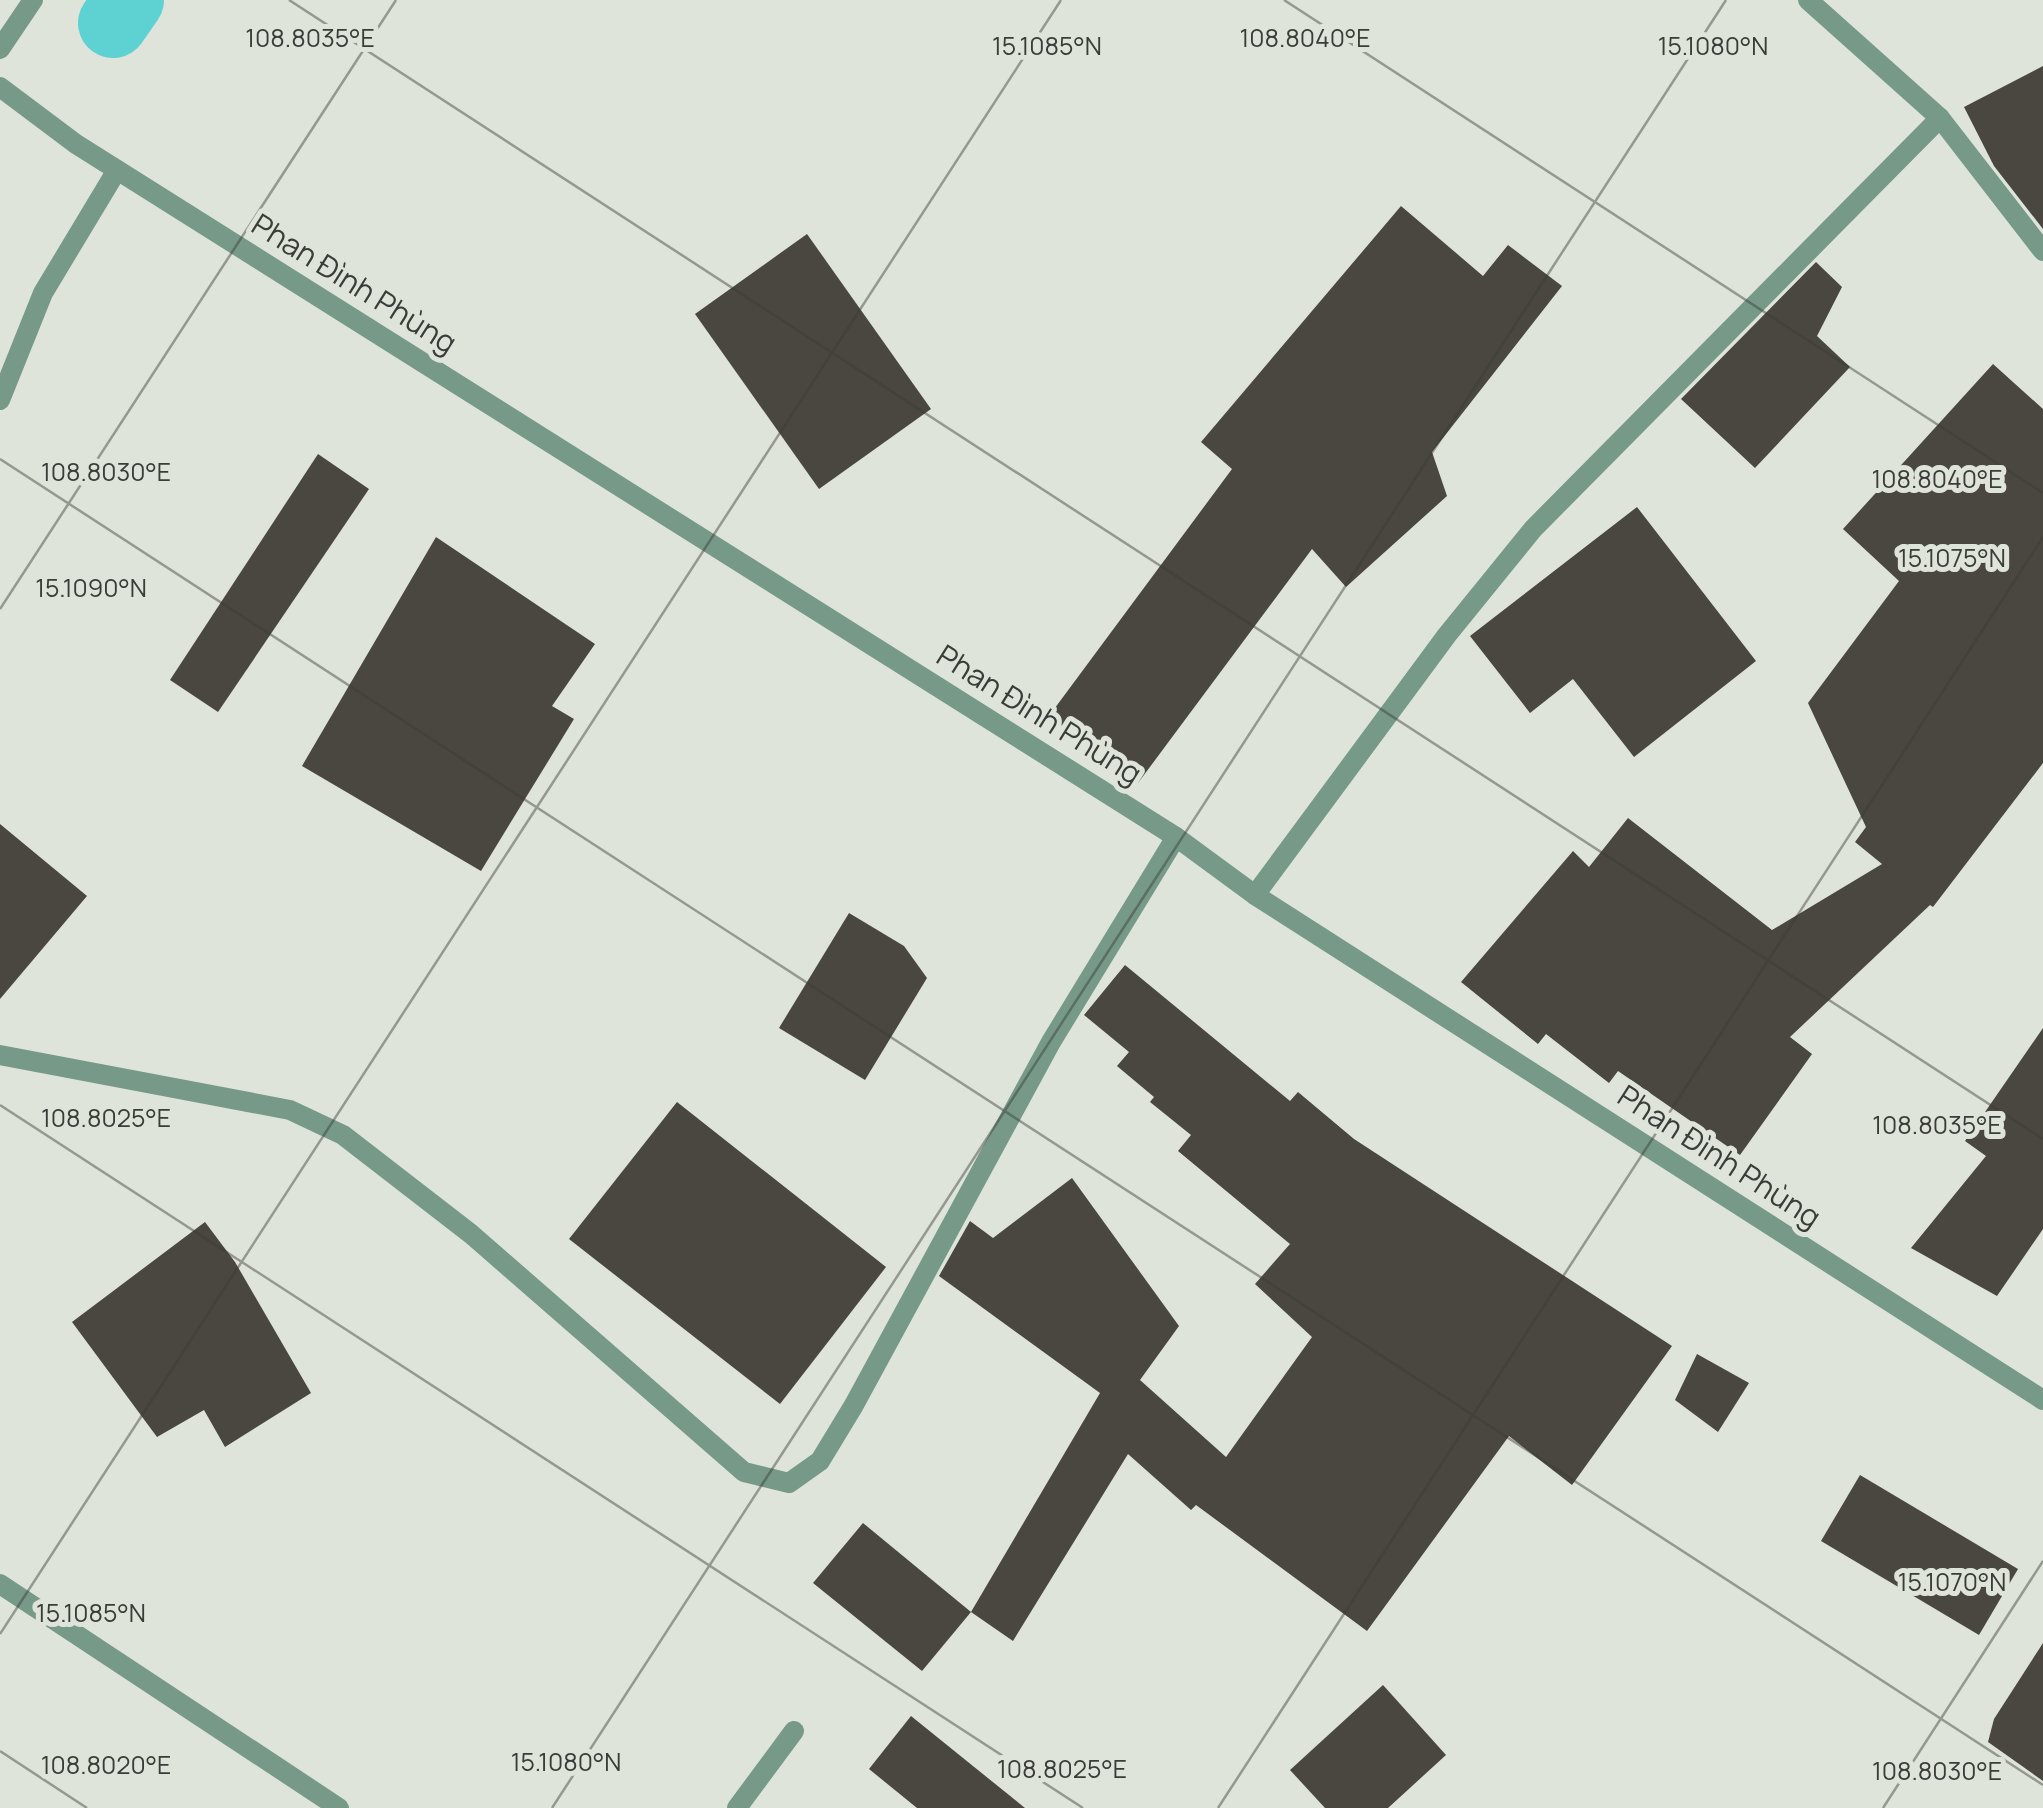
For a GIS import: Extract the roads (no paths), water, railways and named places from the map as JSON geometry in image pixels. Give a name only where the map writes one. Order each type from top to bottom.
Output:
[{"type":"street","points":[[0,49],[33,0]]},
{"type":"street","points":[[1808,0],[1940,118],[2043,252]]},
{"type":"street","name":"Phan Đình Phùng","points":[[0,87],[76,144],[1176,837],[1254,894],[2043,1400]]},
{"type":"street","points":[[1254,894],[1448,634],[1533,529],[1940,118]]},
{"type":"street","points":[[0,400],[43,293],[118,170]]},
{"type":"street","points":[[0,1055],[290,1110],[343,1135],[471,1234],[744,1472],[789,1483],[820,1460],[837,1433],[1051,1042],[1176,837]]},
{"type":"street","points":[[0,1584],[339,1808]]},
{"type":"street","points":[[738,1808],[794,1732]]},
{"type":"waterway","points":[[113,23],[129,0]]}]
